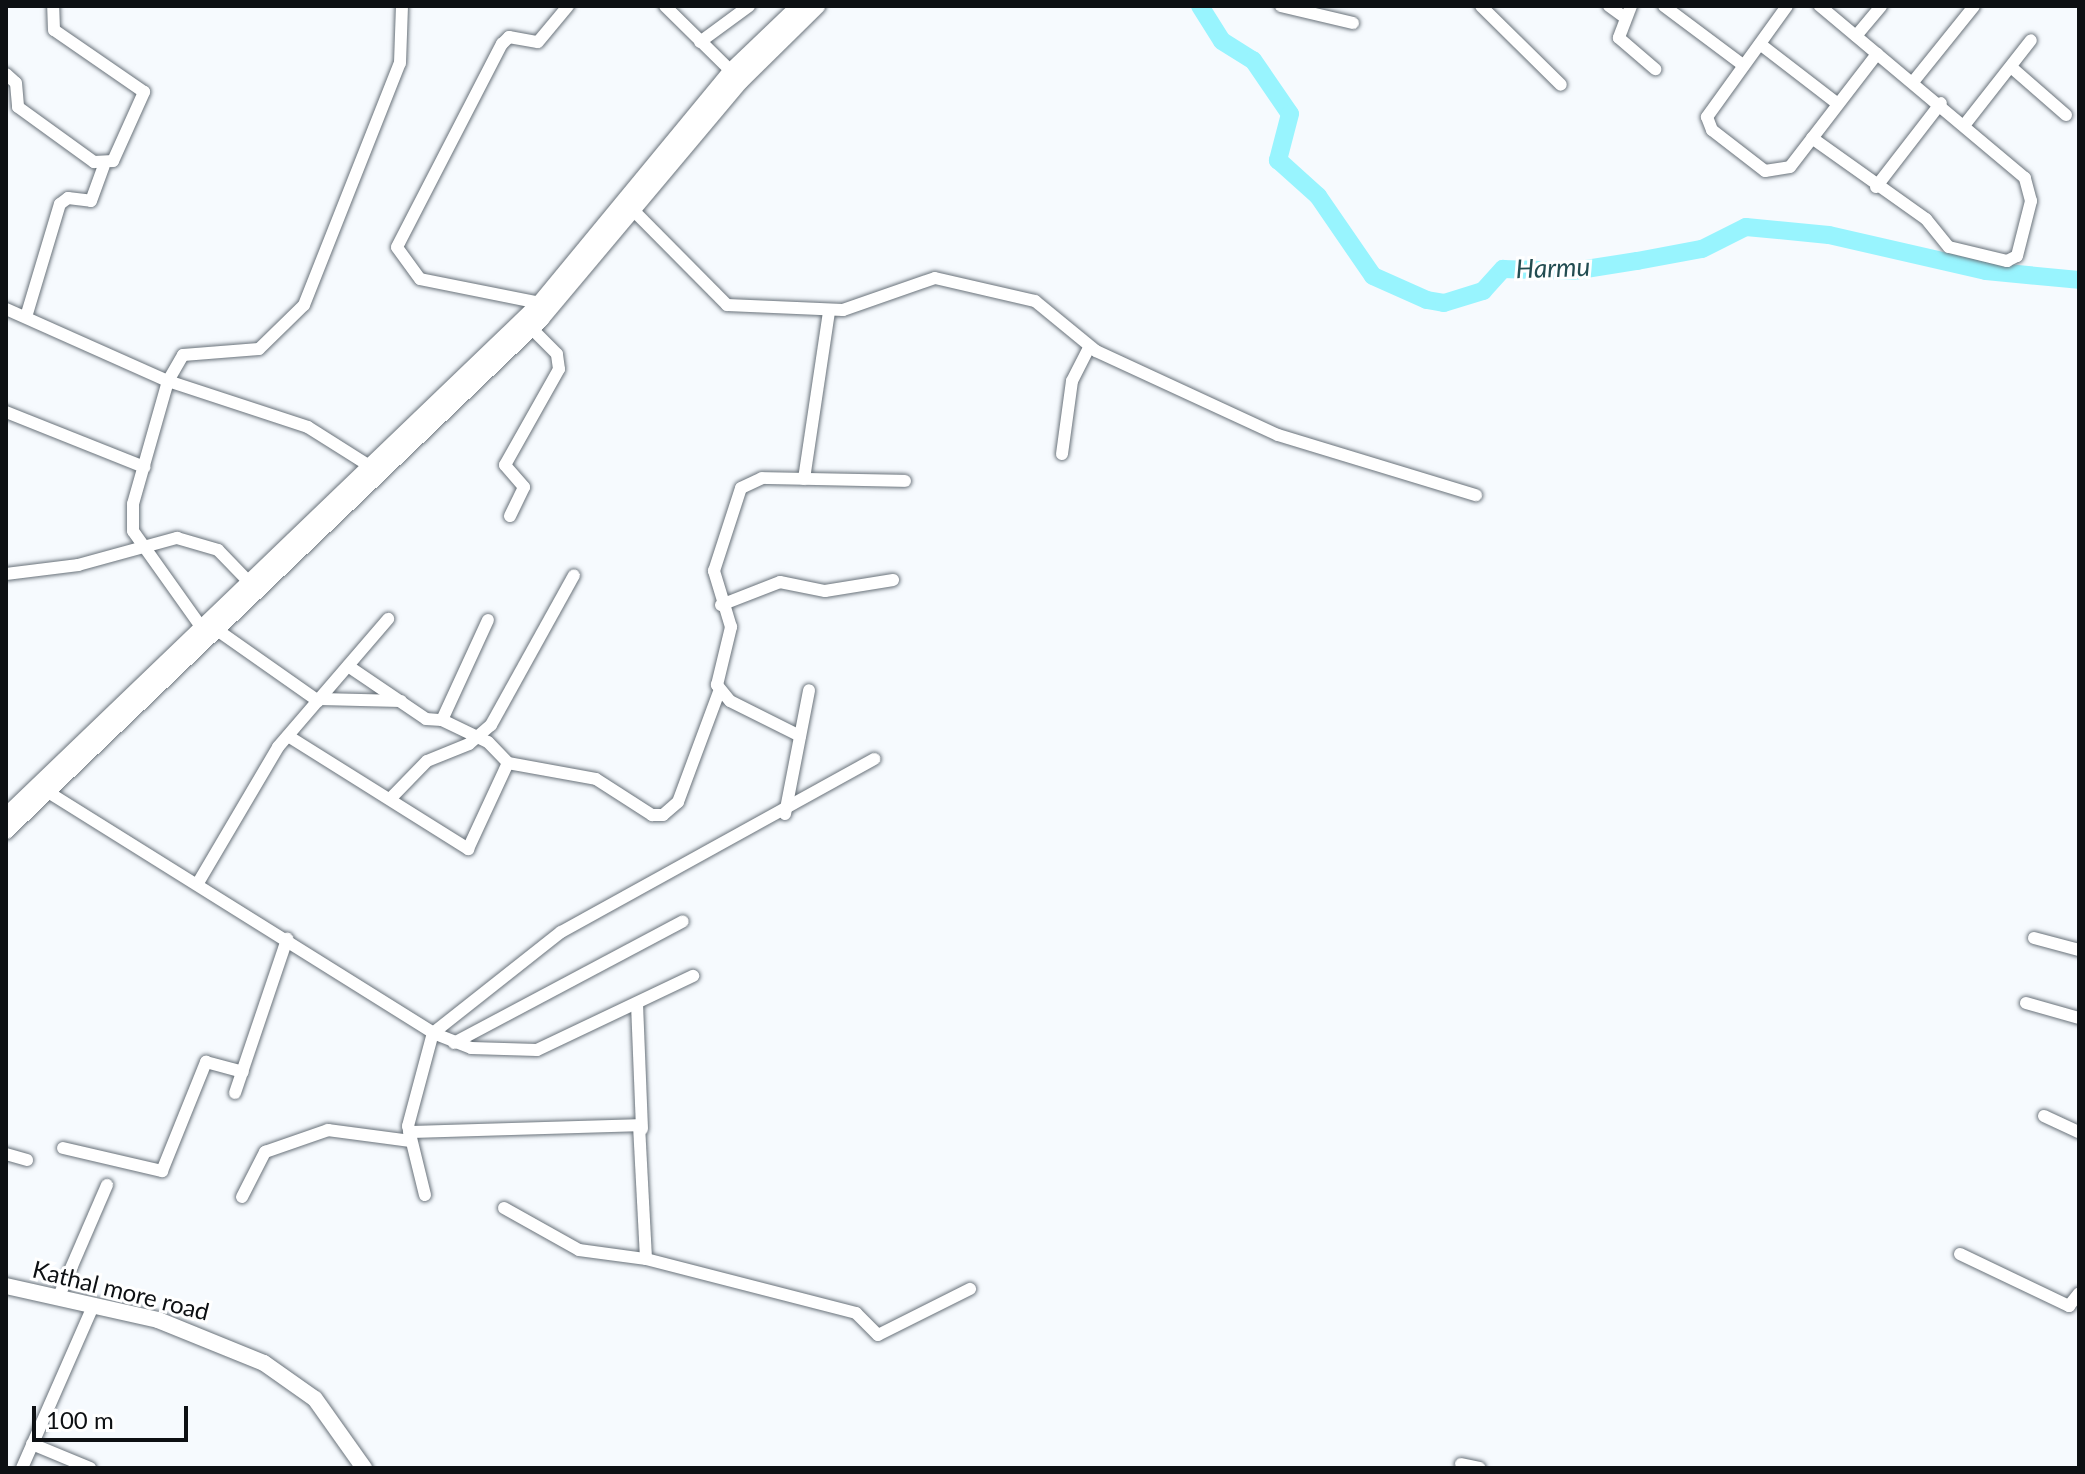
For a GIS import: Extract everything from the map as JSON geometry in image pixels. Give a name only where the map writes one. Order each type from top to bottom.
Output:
[{"type":"street","points":[[26,317],[60,204],[68,198],[91,201],[104,166],[143,106],[144,92],[54,30],[53,6]]},
{"type":"street","points":[[202,628],[139,545],[131,516],[168,381],[183,355],[259,349],[304,305],[400,63],[402,6]]},
{"type":"street","points":[[540,303],[420,279],[397,247],[505,39],[538,42],[568,6]]},
{"type":"street","points":[[665,6],[731,71]]},
{"type":"street","points":[[700,42],[749,6]]},
{"type":"street","points":[[6,816],[540,303],[731,71],[799,6]]},
{"type":"street","points":[[6,831],[220,632],[531,328],[634,211],[741,81],[817,6]]},
{"type":"street","points":[[1281,6],[1353,23]]},
{"type":"street","points":[[1481,6],[1561,85]]},
{"type":"street","points":[[1609,6],[1627,11],[1619,38],[1655,69]]},
{"type":"street","points":[[1664,6],[1743,65]]},
{"type":"street","points":[[1787,6],[1710,109],[1712,130],[1773,173],[1790,167],[1834,101],[1877,54]]},
{"type":"street","points":[[1812,138],[1876,187],[1926,219],[1949,247],[2015,259],[2029,184],[1966,123],[1820,6]]},
{"type":"street","points":[[1856,36],[1881,6]]},
{"type":"street","points":[[1913,82],[1974,6]]},
{"type":"street","points":[[1966,123],[2031,40]]},
{"type":"street","points":[[1760,44],[1834,101]]},
{"type":"street","points":[[2011,67],[2066,115]]},
{"type":"street","points":[[6,74],[16,83],[18,107],[104,166]]},
{"type":"street","points":[[1876,187],[1941,103]]},
{"type":"street","points":[[634,211],[663,234],[717,300],[829,311],[935,278],[1048,307],[1089,347],[1322,452],[1476,495]]},
{"type":"street","points":[[6,309],[168,381],[308,427],[368,465]]},
{"type":"street","points":[[804,479],[829,311]]},
{"type":"street","points":[[510,516],[524,487],[505,465],[559,369],[557,354],[531,328]]},
{"type":"street","points":[[1062,454],[1072,381],[1089,347]]},
{"type":"street","points":[[6,412],[144,467]]},
{"type":"street","points":[[348,666],[401,701],[476,740],[508,763],[596,779],[652,815],[663,815],[678,802],[719,692],[731,627],[713,583],[716,554],[741,488],[752,478],[905,481]]},
{"type":"street","points":[[6,574],[78,565],[139,545],[200,543],[228,556],[249,582]]},
{"type":"street","points":[[390,799],[427,761],[476,740],[574,575]]},
{"type":"street","points":[[721,605],[780,582],[825,591],[893,580]]},
{"type":"street","points":[[198,883],[247,792],[288,736],[388,619]]},
{"type":"street","points":[[442,720],[488,620]]},
{"type":"street","points":[[220,632],[319,700],[401,701]]},
{"type":"street","points":[[785,814],[809,690]]},
{"type":"street","points":[[719,692],[800,736]]},
{"type":"street","points":[[288,736],[468,849],[508,763]]},
{"type":"street","points":[[425,1195],[409,1136],[433,1033],[561,932],[785,814],[874,759]]},
{"type":"street","points":[[48,792],[198,883],[433,1033],[454,1043],[537,1050],[693,976]]},
{"type":"street","points":[[454,1043],[683,921]]},
{"type":"street","points":[[2034,938],[2079,950]]},
{"type":"street","points":[[235,1093],[287,939]]},
{"type":"street","points":[[2026,1003],[2079,1018]]},
{"type":"street","points":[[637,1004],[646,1259]]},
{"type":"street","points":[[63,1148],[162,1171],[206,1062],[243,1072]]},
{"type":"street","points":[[2044,1116],[2079,1132]]},
{"type":"street","points":[[242,1197],[265,1152],[321,1133],[409,1136],[642,1129]]},
{"type":"street","points":[[6,1154],[27,1160]]},
{"type":"street","points":[[59,1296],[107,1185]]},
{"type":"street","points":[[504,1208],[579,1250],[646,1259],[856,1313],[880,1335],[970,1289]]},
{"type":"street","points":[[1960,1254],[2069,1306],[2079,1293]]},
{"type":"street","name":"Kathal more road","points":[[6,1286],[94,1304],[192,1331],[264,1363],[315,1399],[364,1468]]},
{"type":"street","points":[[22,1468],[94,1304]]},
{"type":"street","points":[[32,1444],[90,1468]]},
{"type":"street","points":[[1461,1464],[1480,1468]]},
{"type":"waterway","name":"Harmu","points":[[1200,6],[1222,41],[1253,60],[1290,114],[1278,160],[1318,196],[1373,276],[1427,300],[1444,303],[1483,291],[1503,269],[1573,271],[1637,261],[1702,249],[1746,227],[1829,235],[1986,271],[2079,280]]}]
